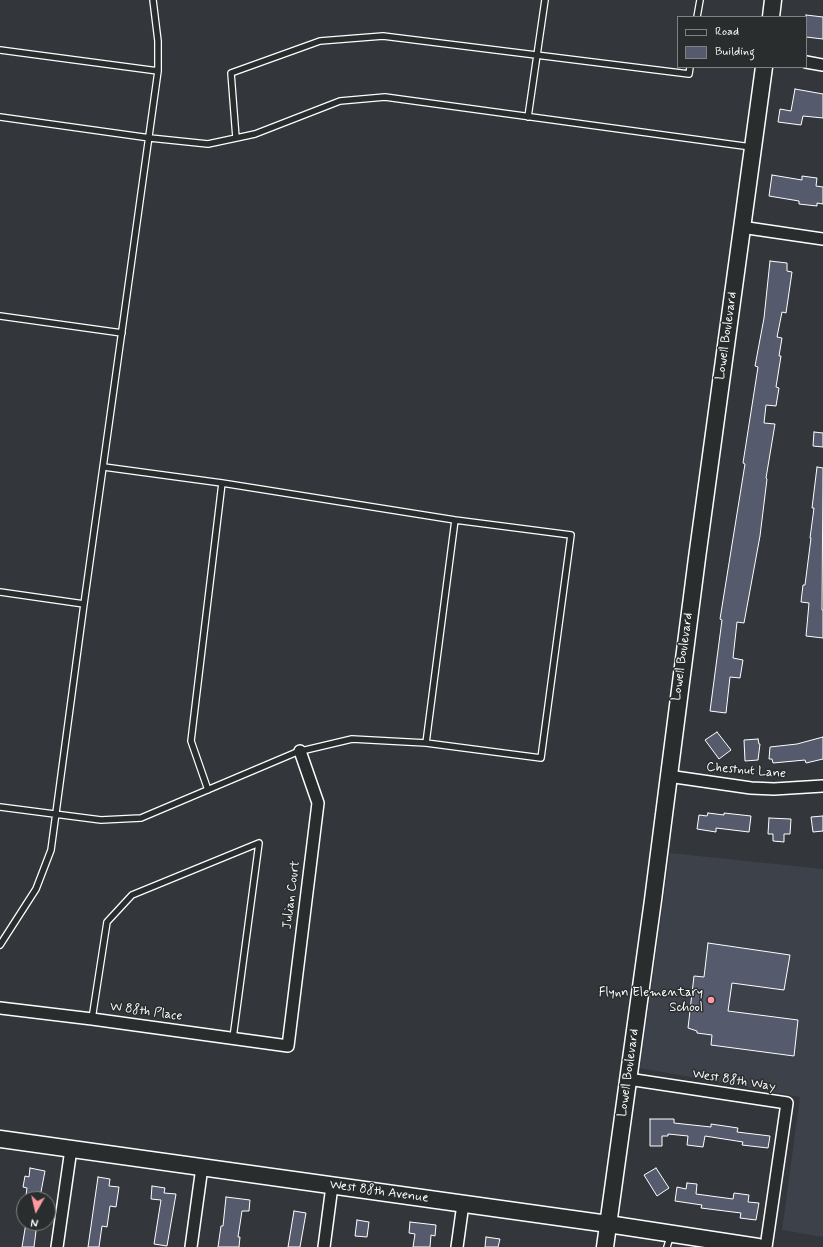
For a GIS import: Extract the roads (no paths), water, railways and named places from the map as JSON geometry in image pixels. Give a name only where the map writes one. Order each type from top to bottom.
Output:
[{"type":"street","points":[[771,16],[773,0]]},
{"type":"street","points":[[807,62],[823,65]]},
{"type":"street","name":"Lowell Boulevard","points":[[605,1247],[652,904],[741,227],[764,68]]},
{"type":"street","points":[[741,227],[823,239]]},
{"type":"street","name":"Julian Court","points":[[288,1046],[318,803],[300,751]]},
{"type":"street","name":"Chestnut Lane","points":[[668,776],[751,788],[774,789],[823,786]]},
{"type":"street","name":"W 88th Place","points":[[0,1008],[288,1046]]},
{"type":"street","name":"West 88th Way","points":[[628,1079],[787,1103],[766,1247]]},
{"type":"street","name":"West 88th Avenue","points":[[0,1139],[608,1224],[669,1240],[758,1247]]},
{"type":"street","points":[[57,1247],[71,1149]]},
{"type":"street","points":[[191,1247],[202,1167]]},
{"type":"street","points":[[324,1247],[332,1186]]},
{"type":"street","points":[[457,1247],[463,1204]]},
{"type":"lane","points":[[0,945],[36,888],[51,850],[158,71],[158,41],[152,0]]},
{"type":"lane","points":[[528,117],[545,0]]},
{"type":"lane","points":[[697,16],[700,0]]},
{"type":"lane","points":[[236,138],[231,73],[320,41],[383,36],[689,74],[690,68]]},
{"type":"lane","points":[[0,50],[158,71]]},
{"type":"lane","points":[[0,117],[150,138],[208,144],[255,134],[340,101],[385,97],[753,147]]},
{"type":"lane","points":[[0,316],[122,334]]},
{"type":"lane","points":[[0,807],[101,820],[141,818],[300,751],[352,739],[426,743],[541,758],[571,535],[455,520],[222,483],[104,467]]},
{"type":"lane","points":[[208,790],[191,741],[222,483]]},
{"type":"lane","points":[[426,743],[455,520]]},
{"type":"lane","points":[[0,592],[84,604]]},
{"type":"lane","points":[[92,1019],[107,922],[127,900],[132,895],[259,843],[233,1038]]},
{"type":"place","name":"Flynn Elementary School","points":[[711,1000]]}]
